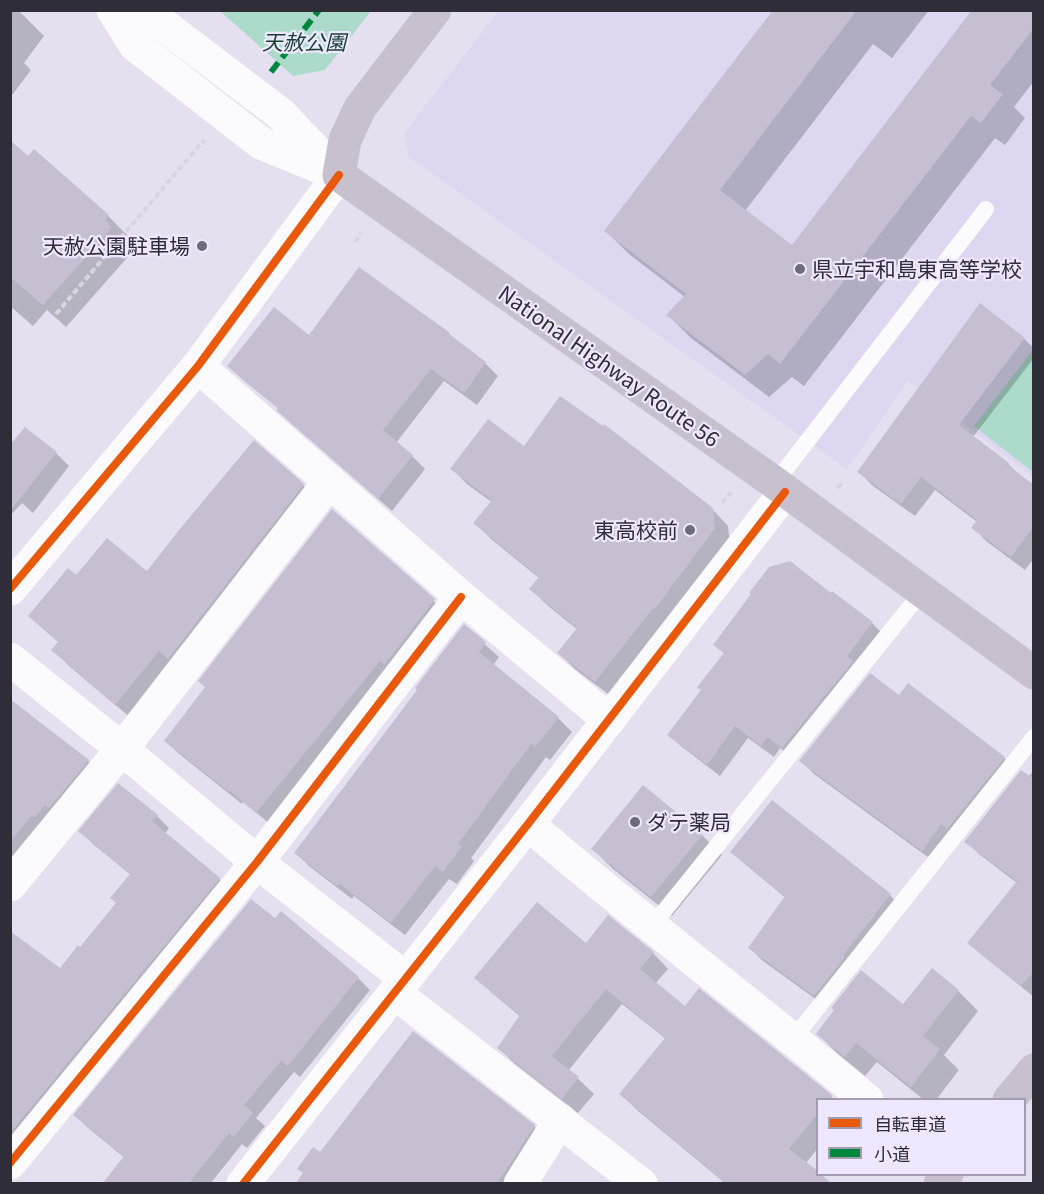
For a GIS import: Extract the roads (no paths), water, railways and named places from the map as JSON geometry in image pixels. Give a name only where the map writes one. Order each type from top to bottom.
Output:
[{"type":"highway","points":[[339,175],[345,140],[360,108],[435,10]]},
{"type":"highway","name":"National Highway Route 56","points":[[339,175],[780,488],[1034,673]]},
{"type":"highway","points":[[1011,1098],[1034,1070]]},
{"type":"street","points":[[113,10],[135,45],[261,143],[339,175]]},
{"type":"street","points":[[139,10],[153,17],[282,115],[339,175]]},
{"type":"street","points":[[10,589],[198,366],[339,175]]},
{"type":"street","points":[[198,366],[461,597],[609,720]]},
{"type":"street","points":[[10,885],[122,748],[330,481]]},
{"type":"street","points":[[243,1184],[609,720],[780,488]]},
{"type":"street","points":[[10,1163],[256,862],[461,597]]},
{"type":"street","points":[[10,659],[122,748],[560,1120],[642,1184]]},
{"type":"street","points":[[528,824],[865,1098]]},
{"type":"street","points":[[520,1184],[560,1120]]},
{"type":"lane","points":[[780,488],[986,209]]},
{"type":"lane","points":[[651,926],[922,592]]},
{"type":"lane","points":[[794,1039],[1034,737]]},
{"type":"place","name":"天赦公園駐車場","points":[[202,246]]},
{"type":"place","name":"県立宇和島東高等学校","points":[[800,269]]},
{"type":"place","name":"東高校前","points":[[690,530]]},
{"type":"place","name":"ダテ薬局","points":[[635,822]]},
{"type":"park label","name":"天赦公園","points":[[304,42]]}]
